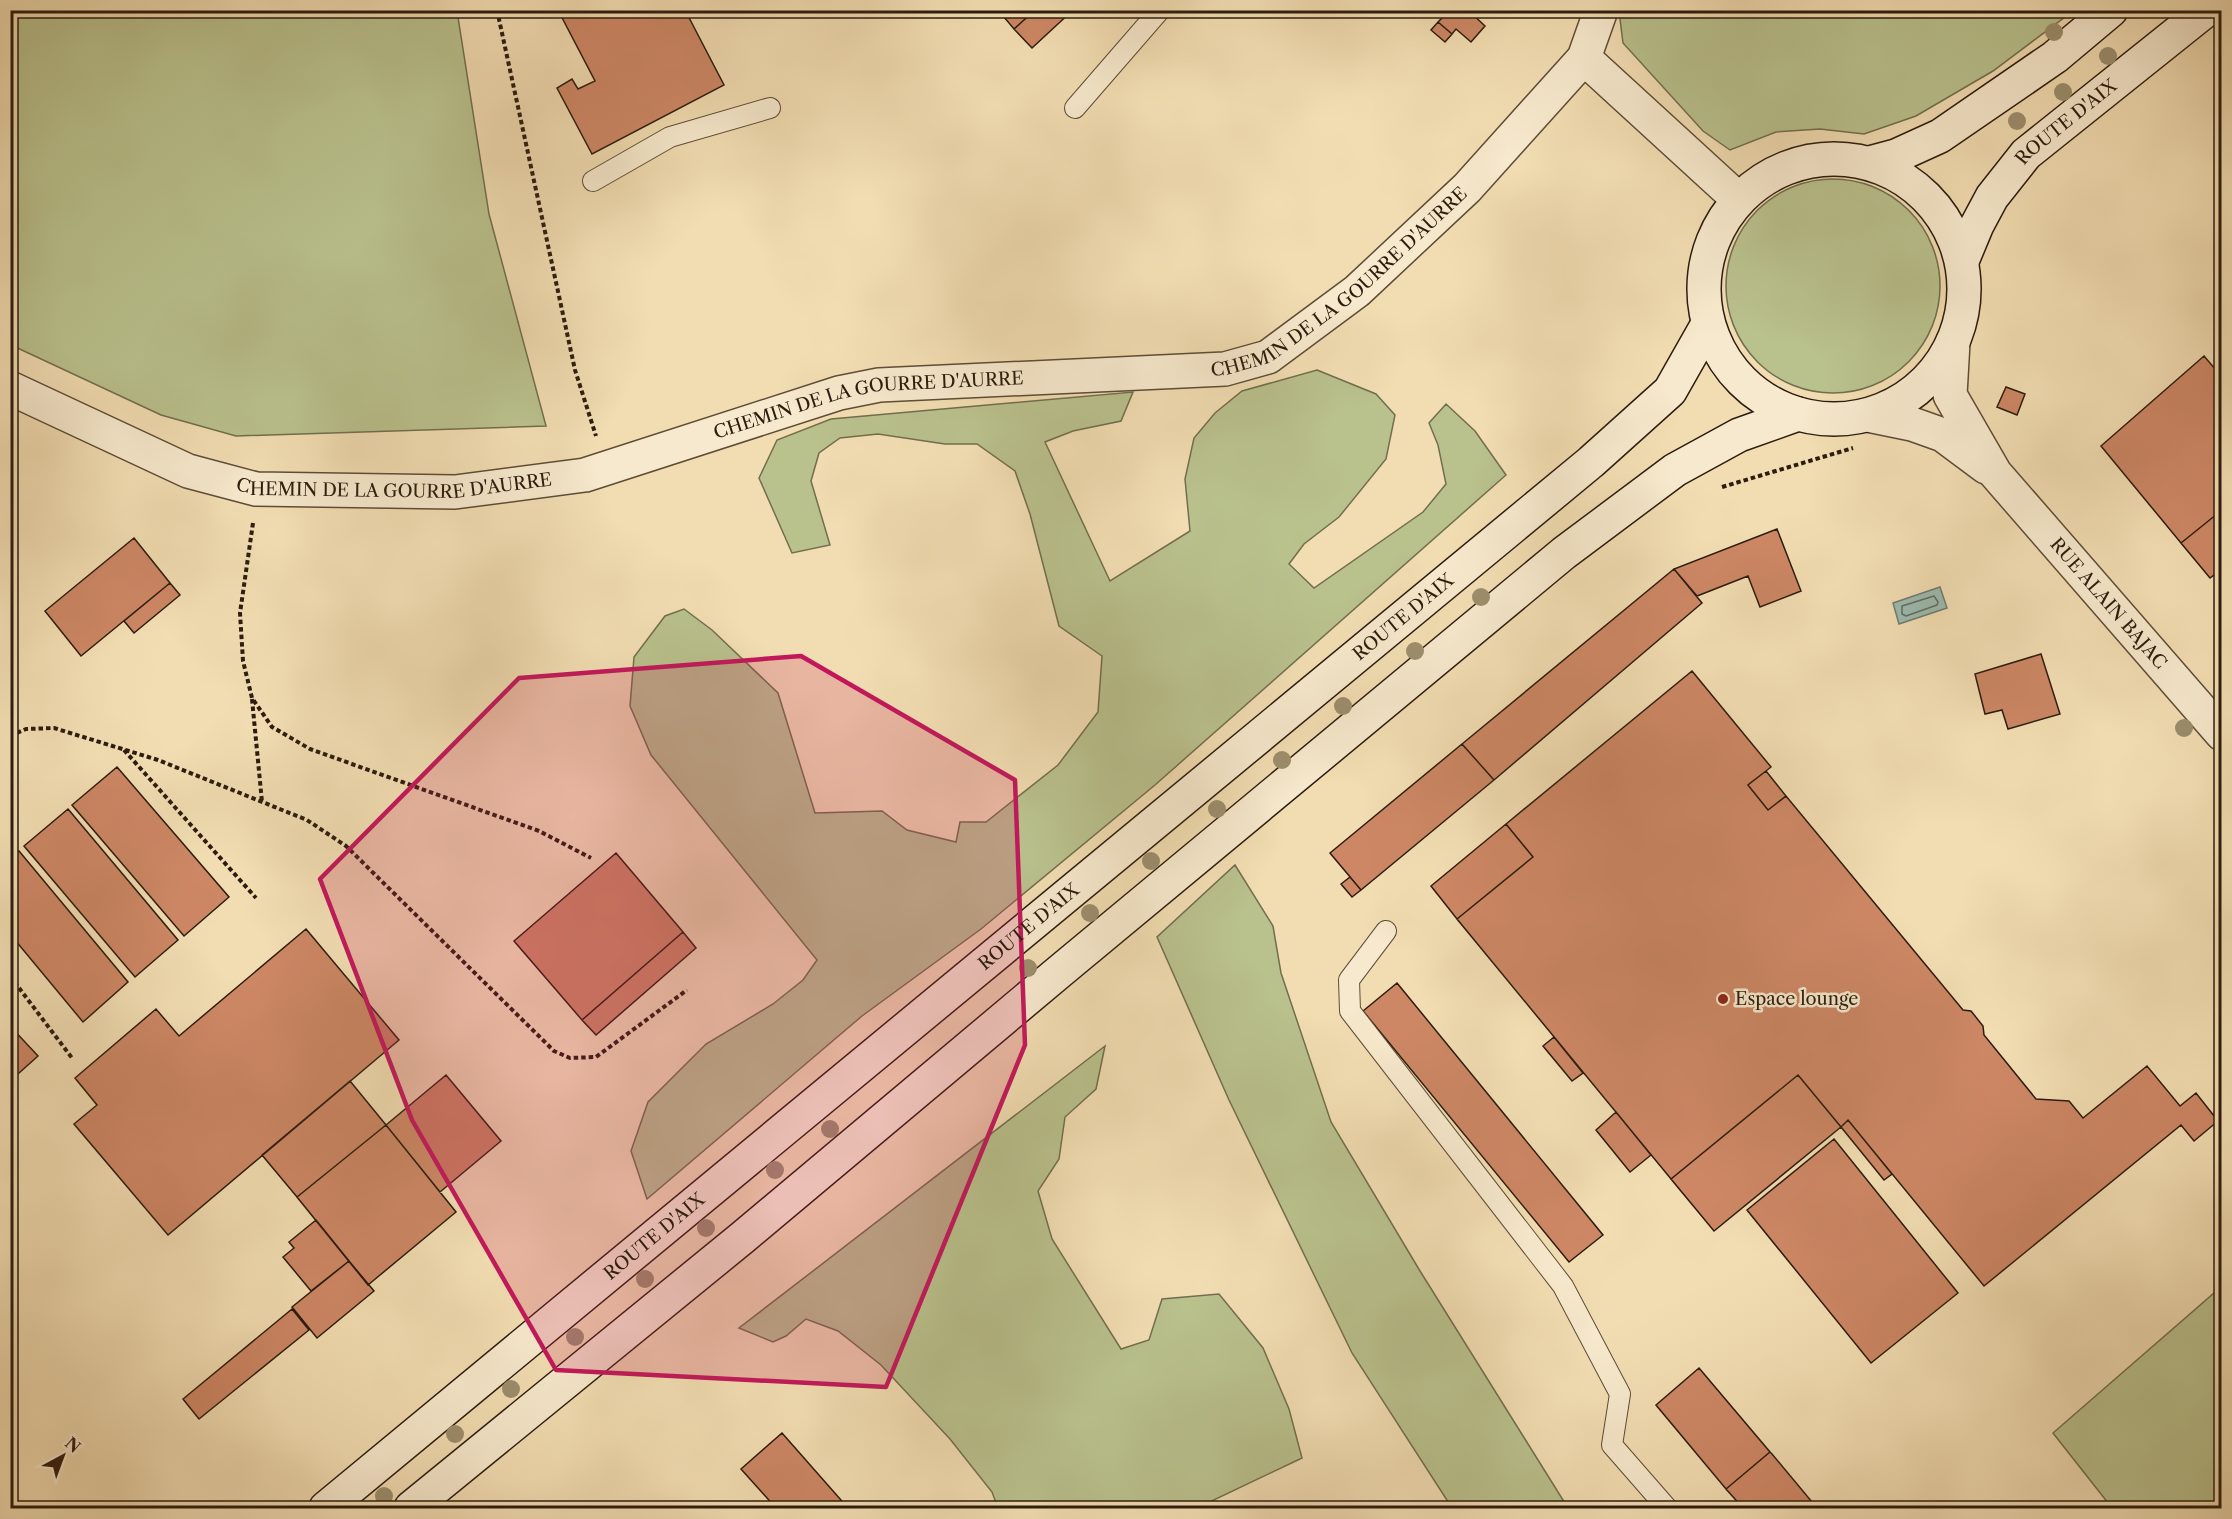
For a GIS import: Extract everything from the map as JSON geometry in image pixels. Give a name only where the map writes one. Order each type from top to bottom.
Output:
[{"type":"main road","name":"CHEMIN DE LA GOURRE D'AURRE","points":[[10,388],[188,471],[256,489],[456,492],[585,475],[839,393],[879,385],[1225,369],[1268,357],[1357,291],[1467,188],[1584,58],[1601,10]]},
{"type":"main road","points":[[1870,163],[1896,156],[1940,136],[2055,57],[2111,10]]},
{"type":"main road","name":"ROUTE D'AIX","points":[[1962,261],[1992,197],[2026,154],[2206,10]]},
{"type":"main road","points":[[1584,58],[1738,199]]},
{"type":"main road","points":[[1953,342],[1932,375],[1903,400],[1868,415],[1833,419],[1798,414],[1768,401],[1742,381],[1721,354],[1708,324],[1703,291],[1707,257],[1718,226],[1738,199],[1776,170],[1823,158],[1870,163],[1912,184],[1944,218],[1962,261],[1964,303],[1953,342],[1950,395],[1995,473]]},
{"type":"main road","name":"ROUTE D'AIX","points":[[326,1509],[1592,462],[1670,391],[1708,324]]},
{"type":"main road","points":[[411,1509],[742,1238],[1564,553],[1675,470],[1740,435],[1798,414]]},
{"type":"main road","points":[[1868,415],[1912,424],[1943,435],[1995,473]]},
{"type":"main road","name":"RUE ALAIN BAJAC","points":[[1995,473],[2222,734]]},
{"type":"lane","points":[[1075,108],[1160,10]]},
{"type":"lane","points":[[593,181],[670,137],[770,108]]},
{"type":"lane","points":[[1386,931],[1349,980],[1350,1011],[1563,1286],[1620,1394],[1612,1445],[1667,1509]]},
{"type":"path","points":[[497,10],[575,370],[597,439],[616,465]]},
{"type":"path","points":[[1713,490],[1858,447]]},
{"type":"path","points":[[256,489],[240,613],[243,661],[252,698],[262,802]]},
{"type":"path","points":[[252,698],[272,727],[310,749],[539,831],[591,858]]},
{"type":"path","points":[[10,736],[26,729],[54,728],[158,760],[307,820],[346,846],[554,1050],[570,1058],[596,1057],[687,990]]},
{"type":"path","points":[[123,749],[256,898]]},
{"type":"path","points":[[10,976],[72,1058]]},
{"type":"highlighted area","points":[[801,656],[1015,780],[1025,1045],[886,1387],[556,1370],[412,1120],[320,879],[519,678]]},
{"type":"green space","points":[[11,10],[457,11],[489,214],[546,426],[236,436],[161,415],[11,345]]},
{"type":"green space","points":[[1619,10],[2073,11],[1993,71],[1916,116],[1864,134],[1820,129],[1776,132],[1730,150],[1703,131],[1623,43]]},
{"type":"green space","points":[[1823,179],[1843,179],[1874,187],[1909,210],[1932,245],[1938,265],[1940,286],[1938,307],[1932,327],[1909,362],[1874,385],[1843,393],[1823,393],[1792,385],[1765,369],[1750,354],[1734,327],[1726,296],[1726,276],[1734,245],[1750,218],[1765,203],[1792,187]]},
{"type":"green space","points":[[1317,370],[1376,394],[1395,415],[1386,459],[1339,517],[1304,544],[1289,564],[1314,588],[1423,512],[1446,484],[1438,445],[1429,423],[1446,404],[1475,431],[1506,475],[1155,785],[981,929],[862,1016],[647,1199],[631,1151],[648,1102],[706,1044],[773,1004],[803,980],[817,960],[651,755],[630,706],[634,657],[665,616],[684,609],[712,630],[778,693],[815,813],[882,811],[907,830],[956,842],[960,822],[986,822],[1058,765],[1098,712],[1102,656],[1059,626],[1030,514],[1015,471],[977,444],[945,444],[878,434],[840,438],[819,453],[811,481],[830,545],[792,553],[759,478],[777,440],[831,419],[1133,392],[1121,421],[1073,431],[1045,442],[1110,581],[1190,531],[1185,479],[1194,438],[1215,413],[1242,391]]},
{"type":"green space","points":[[1235,865],[1273,926],[1281,973],[1331,1122],[1420,1271],[1568,1508],[1452,1508],[1352,1353],[1229,1100],[1157,937]]},
{"type":"green space","points":[[1105,1046],[1096,1089],[1065,1117],[1059,1159],[1038,1191],[1052,1239],[1121,1349],[1149,1340],[1162,1299],[1219,1294],[1263,1348],[1289,1409],[1302,1458],[1197,1508],[998,1508],[992,1492],[950,1439],[881,1365],[838,1331],[806,1319],[786,1336],[773,1342],[739,1328]]},
{"type":"green space","points":[[2221,1287],[2221,1508],[2112,1508],[2053,1433]]},
{"type":"water","points":[[1940,587],[1947,608],[1899,624],[1893,603]]},
{"type":"building","points":[[558,10],[685,10],[724,85],[592,154],[557,88],[572,79],[578,89],[595,81]]},
{"type":"building","points":[[998,10],[1035,10],[1014,29]]},
{"type":"building","points":[[1035,10],[1073,10],[1032,48],[1014,29]]},
{"type":"building","points":[[1436,10],[1468,10],[1485,26],[1471,42],[1456,29],[1452,34],[1438,22],[1443,17]]},
{"type":"building","points":[[1438,22],[1452,34],[1445,42],[1431,30]]},
{"type":"building","points":[[2204,356],[2222,377],[2222,510],[2181,543],[2101,446]]},
{"type":"building","points":[[2006,387],[2025,394],[2017,415],[1997,407]]},
{"type":"building","points":[[2222,510],[2222,569],[2210,578],[2181,543]]},
{"type":"building","points":[[1777,529],[1801,591],[1760,607],[1748,576],[1697,596],[1674,569]]},
{"type":"building","points":[[134,538],[170,583],[81,656],[45,611]]},
{"type":"building","points":[[1674,569],[1702,603],[1494,780],[1462,744]]},
{"type":"building","points":[[170,583],[180,595],[134,633],[124,621]]},
{"type":"building","points":[[2041,654],[2060,714],[2008,729],[2002,710],[1985,714],[1975,674]]},
{"type":"building","points":[[1692,671],[1771,767],[1748,785],[1768,810],[1786,796],[1963,1010],[1971,1011],[1983,1026],[1984,1035],[2036,1099],[2069,1101],[2083,1118],[2147,1066],[2180,1106],[2196,1093],[2218,1121],[2194,1141],[2181,1125],[1984,1286],[1848,1120],[1841,1127],[1798,1075],[1671,1179],[1457,919],[1533,857],[1506,824]]},
{"type":"building","points":[[1462,744],[1494,780],[1361,890],[1330,853]]},
{"type":"building","points":[[117,767],[229,897],[184,936],[72,805]]},
{"type":"building","points":[[1766,771],[1786,796],[1768,810],[1748,785]]},
{"type":"building","points":[[68,809],[178,940],[135,977],[24,846]]},
{"type":"building","points":[[1506,824],[1533,857],[1457,919],[1431,886]]},
{"type":"building","points":[[19,851],[128,982],[83,1022],[10,934],[10,857]]},
{"type":"building","points":[[616,853],[683,932],[582,1020],[514,941]]},
{"type":"building","points":[[1350,877],[1361,890],[1352,897],[1341,884]]},
{"type":"building","points":[[306,929],[399,1040],[168,1235],[74,1124],[97,1105],[75,1078],[156,1009],[179,1036]]},
{"type":"building","points":[[683,932],[696,948],[596,1035],[582,1020]]},
{"type":"building","points":[[1397,983],[1603,1235],[1569,1262],[1363,1011]]},
{"type":"building","points":[[10,1026],[38,1056],[10,1081]]},
{"type":"building","points":[[1554,1037],[1583,1073],[1572,1081],[1543,1046]]},
{"type":"building","points":[[446,1075],[501,1141],[440,1192],[386,1125]]},
{"type":"building","points":[[1798,1075],[1841,1127],[1714,1231],[1671,1179]]},
{"type":"building","points":[[350,1081],[386,1125],[297,1197],[262,1155]]},
{"type":"building","points":[[1616,1112],[1651,1155],[1630,1172],[1596,1130]]},
{"type":"building","points":[[1848,1120],[1892,1174],[1884,1180],[1841,1127]]},
{"type":"building","points":[[386,1125],[456,1212],[368,1285],[297,1197]]},
{"type":"building","points":[[1834,1139],[1958,1293],[1871,1363],[1747,1210]]},
{"type":"building","points":[[316,1220],[349,1261],[311,1291],[283,1257],[294,1248],[289,1242]]},
{"type":"building","points":[[349,1261],[374,1291],[317,1338],[292,1307]]},
{"type":"building","points":[[292,1309],[309,1330],[199,1419],[183,1399]]},
{"type":"building","points":[[1699,1368],[1770,1452],[1726,1489],[1656,1405]]},
{"type":"building","points":[[782,1433],[848,1508],[776,1508],[741,1469]]},
{"type":"building","points":[[1770,1452],[1817,1508],[1743,1508],[1726,1489]]},
{"type":"place","name":"Espace lounge","points":[[1723,999]]}]
